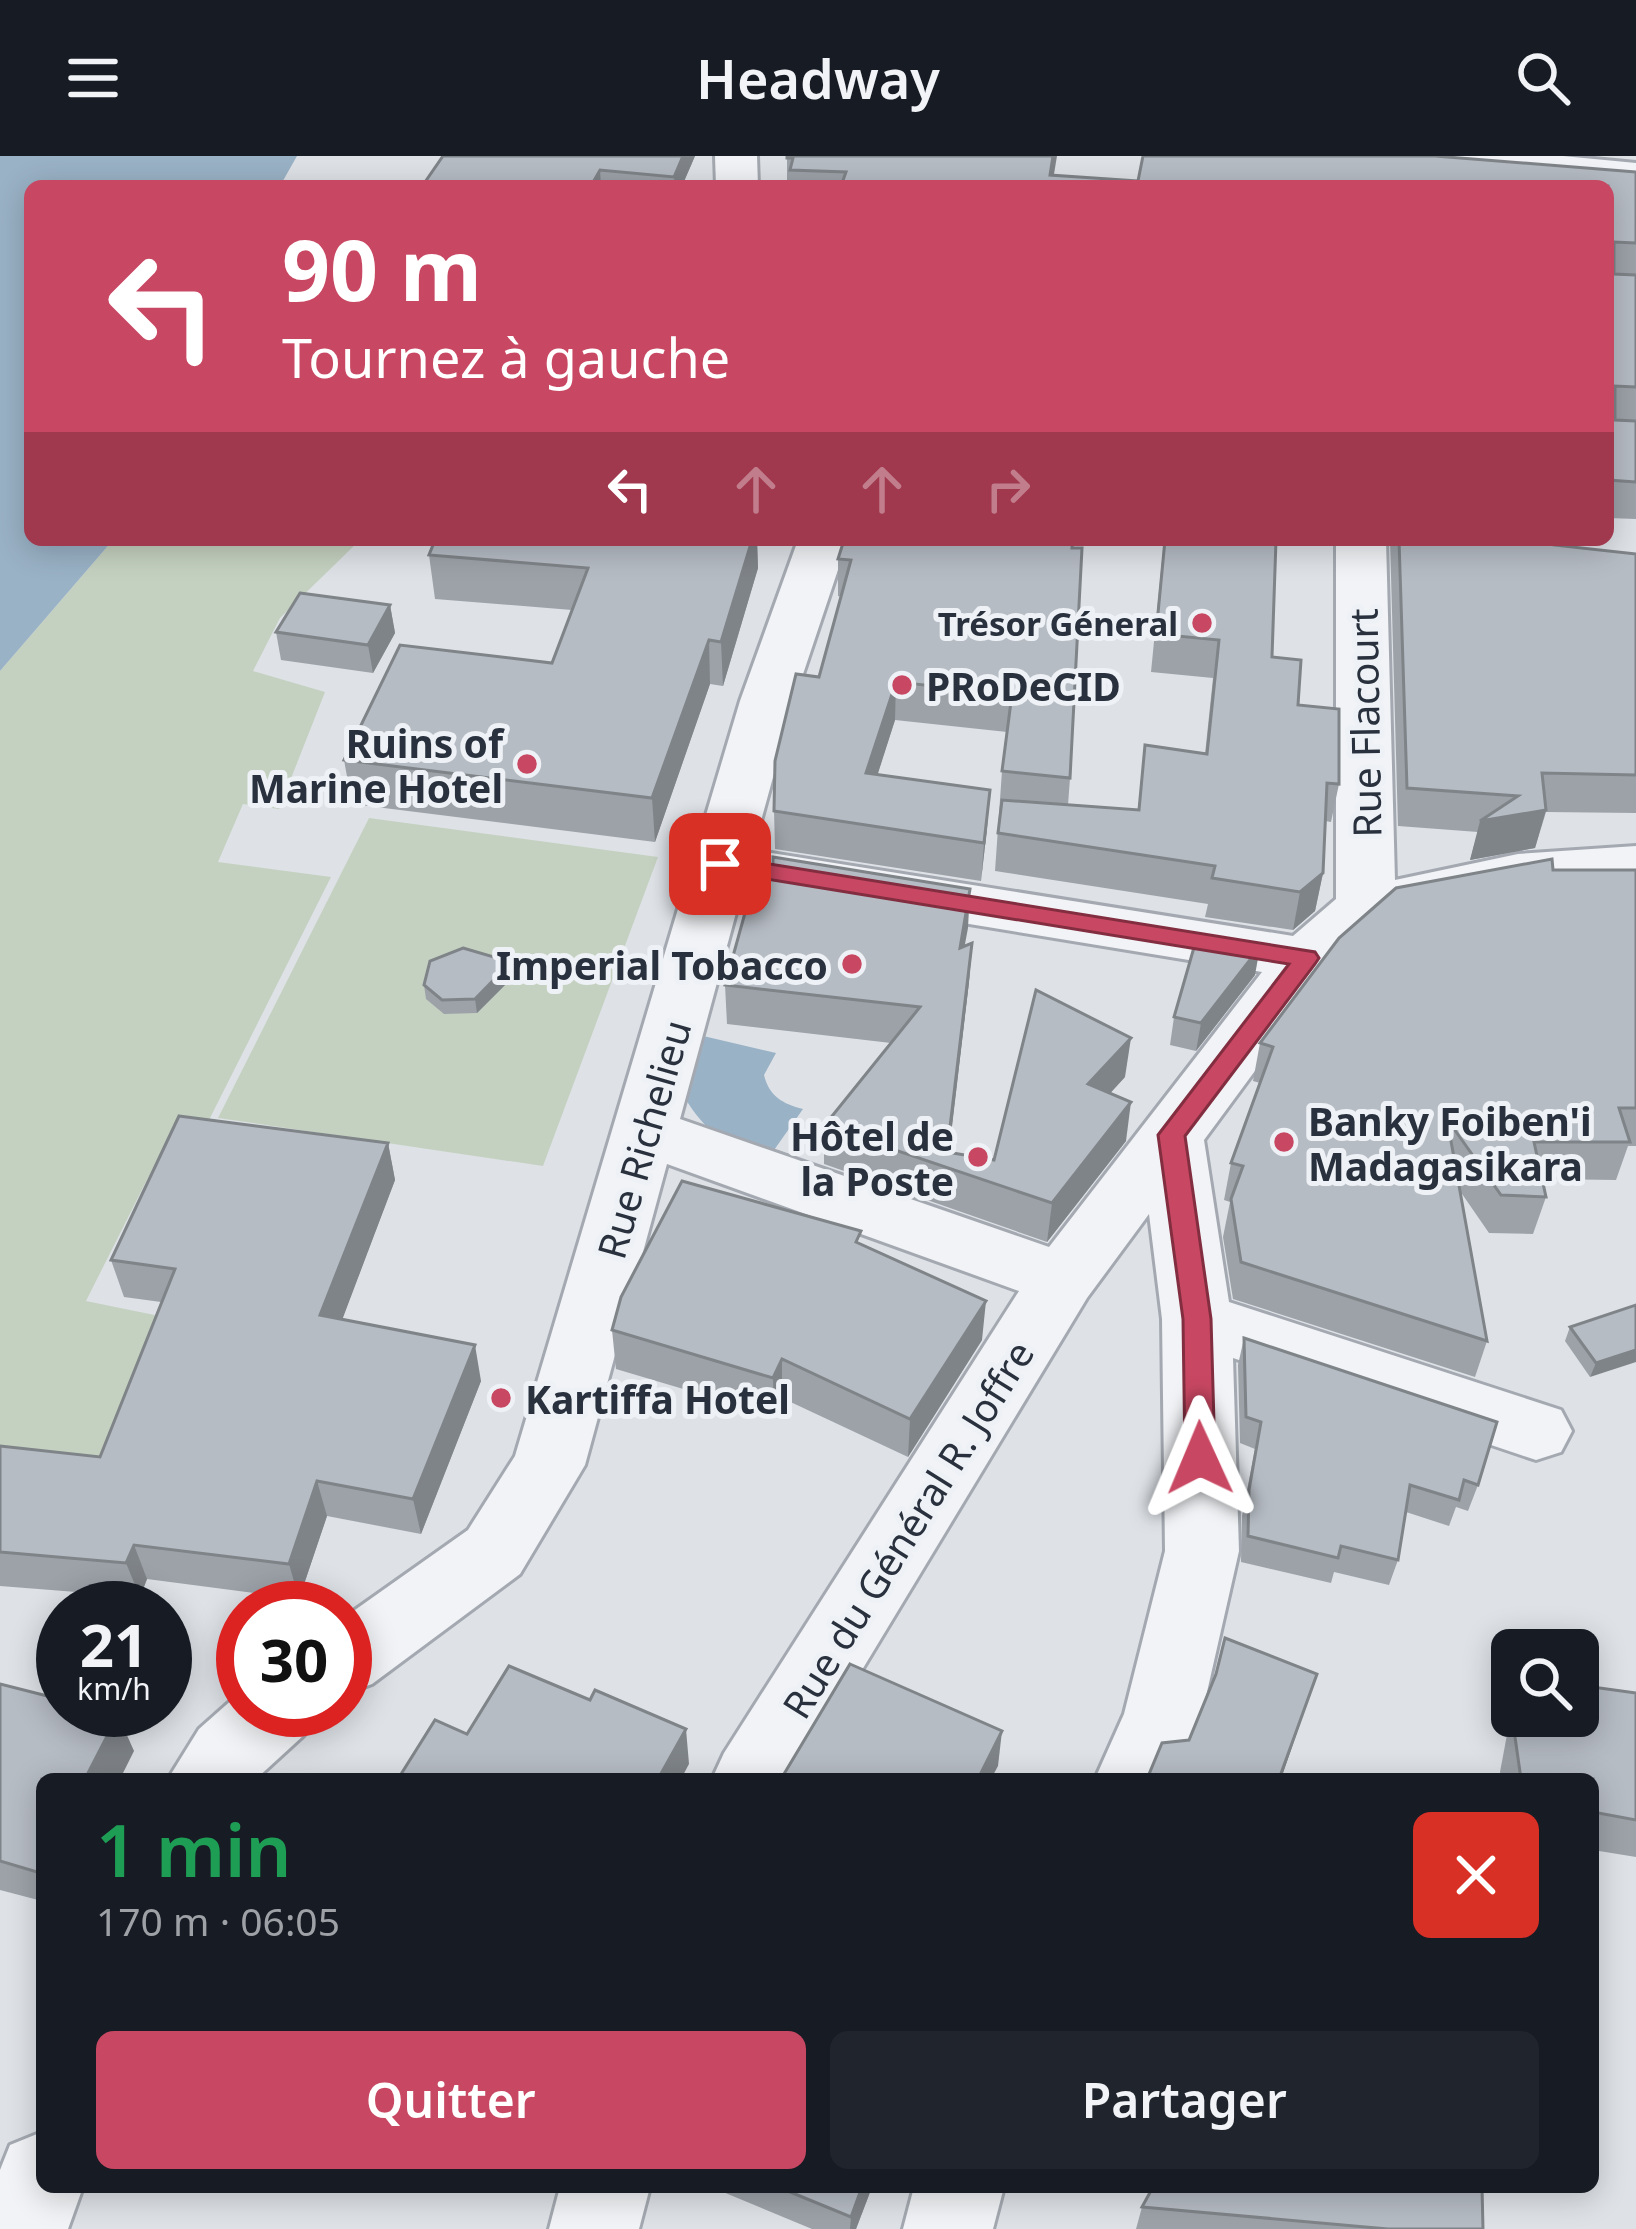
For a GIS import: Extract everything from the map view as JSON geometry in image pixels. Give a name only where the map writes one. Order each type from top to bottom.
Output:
[{"type":"street","points":[[1442,156],[1625,169]]},
{"type":"street","name":"Rue Richelieu","points":[[372,1640],[494,1552],[549,1465],[767,700],[821,546]]},
{"type":"street","name":"Rue Flacourt","points":[[1361,546],[1366,906]]},
{"type":"street","points":[[720,864],[1306,958]]},
{"type":"street","points":[[1366,906],[1518,874],[1636,865]]},
{"type":"street","name":"Rue du Général R. Joffre","points":[[756,1773],[1063,1279],[1306,958],[1366,906]]},
{"type":"street","points":[[646,1132],[1063,1279]]},
{"type":"street","points":[[1137,1773],[1162,1714],[1202,1551],[1197,1319],[1171,1135]]},
{"type":"street","points":[[1197,1319],[1536,1431]]},
{"type":"street","points":[[212,1773],[245,1737]]},
{"type":"street","points":[[23,2229],[36,2193]]},
{"type":"street","points":[[594,2229],[603,2193]]},
{"type":"street","points":[[948,2229],[957,2193]]},
{"type":"green space","points":[[108,546],[354,546],[280,618],[253,671],[325,692],[279,809],[243,804],[218,862],[331,877],[203,1132],[171,1132],[86,1301],[179,1320],[109,1479],[0,1472],[0,671]]},
{"type":"green space","points":[[369,818],[658,857],[543,1166],[218,1118]]},
{"type":"water","points":[[0,156],[297,156],[283,180],[24,180],[24,546],[108,546],[0,671]]},
{"type":"water","points":[[699,1035],[776,1053],[764,1075],[766,1082],[778,1098],[803,1109],[767,1160],[719,1137],[685,1098]]},
{"type":"building","points":[[443,156],[683,156],[674,177],[600,170],[594,180],[426,180]]},
{"type":"building","points":[[1053,156],[1050,175],[1123,180],[843,180],[846,172],[790,170],[793,158],[787,158]]},
{"type":"building","points":[[1143,156],[1435,156],[1636,172],[1636,243],[1614,242],[1614,180],[1138,180]]},
{"type":"building","points":[[1614,274],[1636,275],[1636,387],[1615,386],[1615,420],[1636,421],[1636,482],[1614,480]]},
{"type":"building","points":[[433,546],[750,546],[721,642],[709,640],[652,798],[344,760],[400,645],[552,663],[588,568],[429,555]]},
{"type":"building","points":[[842,546],[1082,548],[1070,778],[1002,771],[1012,694],[896,682],[866,773],[990,790],[984,843],[774,811],[775,761],[796,674],[819,677],[851,560],[838,559]]},
{"type":"building","points":[[1164,546],[1276,546],[1272,657],[1301,660],[1298,705],[1339,709],[1339,784],[1327,783],[1323,873],[1300,892],[1212,878],[1215,866],[998,833],[1002,800],[1139,810],[1145,745],[1207,754],[1219,640],[1156,634]]},
{"type":"building","points":[[1399,546],[1563,546],[1636,554],[1636,775],[1542,773],[1546,810],[1480,821],[1518,796],[1407,788]]},
{"type":"building","points":[[300,593],[390,605],[368,645],[276,632]]},
{"type":"building","points":[[773,857],[970,889],[960,948],[972,943],[947,1152],[994,1160],[1036,990],[1131,1038],[1088,1084],[1131,1102],[1052,1203],[824,1126],[920,1007],[725,985],[755,877],[773,879]]},
{"type":"building","points":[[1552,859],[1553,870],[1636,870],[1636,1108],[1619,1108],[1630,1142],[1534,1142],[1546,1197],[1501,1195],[1447,1119],[1487,1341],[1241,1262],[1231,1199],[1243,1166],[1231,1163],[1273,1047],[1260,1043],[1339,938],[1396,888]]},
{"type":"building","points":[[1197,937],[1260,947],[1201,1023],[1174,1017]]},
{"type":"building","points":[[463,948],[511,962],[475,999],[442,1000],[424,985],[430,961]]},
{"type":"building","points":[[179,1116],[388,1143],[320,1315],[475,1345],[413,1499],[317,1481],[289,1564],[134,1545],[126,1563],[0,1552],[0,1446],[100,1457],[175,1269],[111,1260]]},
{"type":"building","points":[[682,1181],[861,1231],[856,1242],[986,1301],[910,1419],[782,1359],[773,1378],[612,1330],[621,1297]]},
{"type":"building","points":[[1636,1305],[1636,1350],[1596,1363],[1570,1327]]},
{"type":"building","points":[[1244,1338],[1497,1422],[1478,1485],[1464,1480],[1459,1500],[1410,1485],[1398,1560],[1341,1546],[1338,1558],[1248,1536],[1249,1490],[1261,1422],[1246,1417]]},
{"type":"building","points":[[1225,1638],[1317,1674],[1281,1773],[1150,1773],[1162,1743],[1189,1740]]},
{"type":"building","points":[[850,1664],[1002,1731],[981,1773],[785,1773]]},
{"type":"building","points":[[509,1666],[590,1700],[595,1690],[686,1729],[661,1773],[402,1773],[435,1720],[467,1734]]},
{"type":"building","points":[[0,1684],[36,1693],[36,1737],[107,1737],[88,1773],[36,1773],[36,1872],[0,1861]]},
{"type":"building","points":[[1599,1688],[1636,1693],[1636,1820],[1599,1813],[1599,1773],[1520,1773],[1515,1737],[1599,1737]]},
{"type":"building","points":[[793,2193],[860,2193],[851,2217]]},
{"type":"building","points":[[1150,2193],[1482,2193],[1483,2229],[1388,2229],[1142,2207]]},
{"type":"place","name":"Trésor Géneral","points":[[1202,623]]},
{"type":"place","name":"PRoDeCID","points":[[902,685]]},
{"type":"place","name":"Ruins of Marine Hotel","points":[[527,764]]},
{"type":"place","name":"Imperial Tobacco","points":[[852,964]]},
{"type":"place","name":"Banky Foiben'i Madagasikara","points":[[1284,1142]]},
{"type":"place","name":"Hôtel de la Poste","points":[[978,1157]]},
{"type":"place","name":"Kartiffa Hotel","points":[[501,1398]]},
{"type":"route","points":[[720,864],[1306,958],[1171,1135],[1197,1319],[1200,1458]]}]
